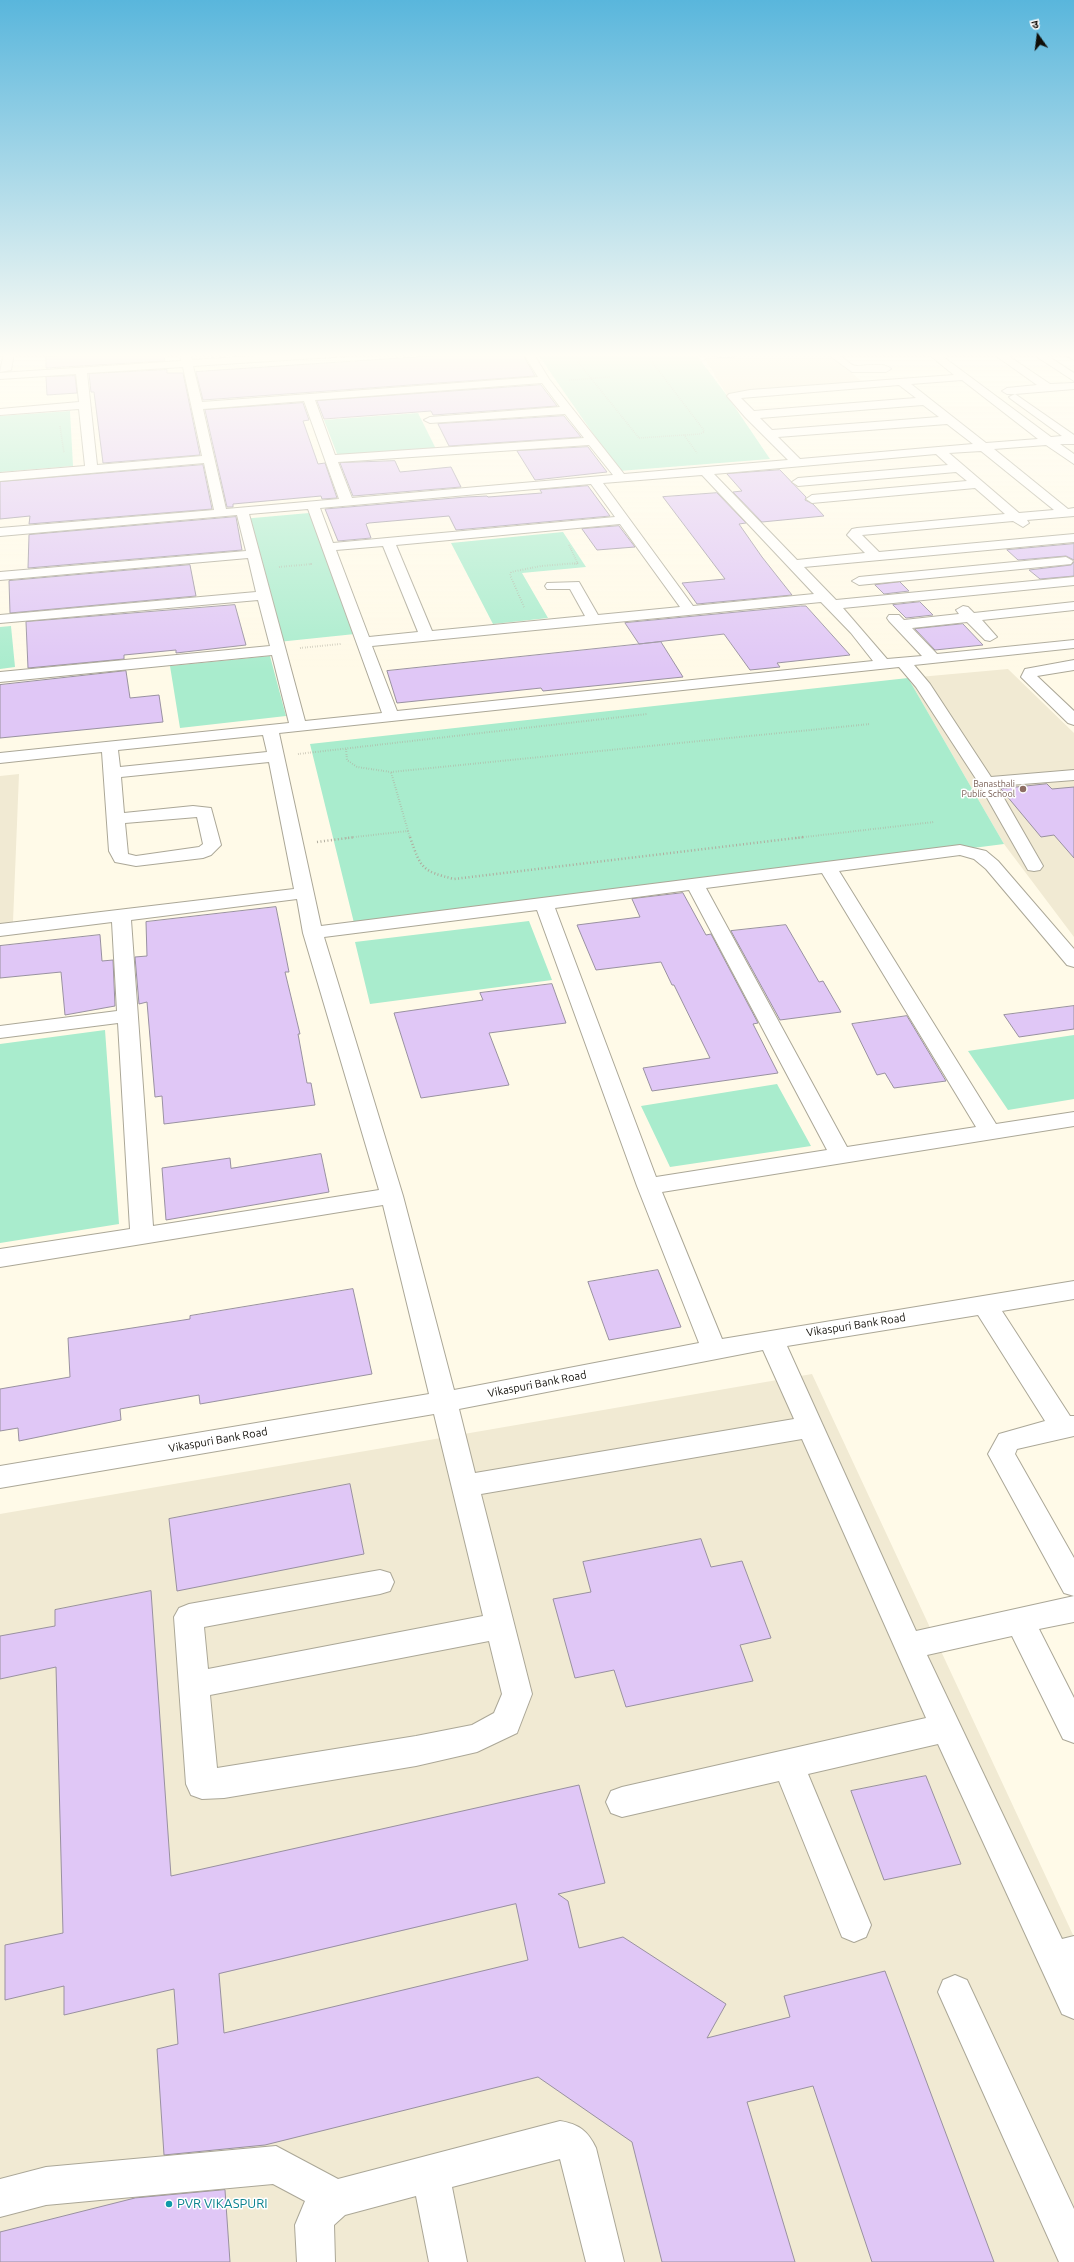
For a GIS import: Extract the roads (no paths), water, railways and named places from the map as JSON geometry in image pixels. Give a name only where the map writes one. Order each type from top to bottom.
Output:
[{"type":"street","points":[[90,459],[91,469]]},
{"type":"street","points":[[0,477],[208,459],[222,513]]},
{"type":"street","points":[[338,459],[332,459],[347,502]]},
{"type":"street","points":[[606,459],[621,478]]},
{"type":"street","points":[[793,459],[797,463]]},
{"type":"street","points":[[8,546],[4,532],[851,459]]},
{"type":"street","points":[[948,459],[1070,564]]},
{"type":"street","points":[[1002,459],[1070,512]]},
{"type":"street","points":[[798,482],[959,468]]},
{"type":"street","points":[[705,471],[856,630],[884,665]]},
{"type":"street","points":[[594,480],[690,610]]},
{"type":"street","points":[[812,499],[978,484]]},
{"type":"street","points":[[313,505],[391,717]]},
{"type":"street","points":[[242,511],[298,726]]},
{"type":"street","points":[[875,556],[854,535],[857,532],[1070,512]]},
{"type":"street","points":[[328,547],[623,520]]},
{"type":"street","points":[[894,541],[1029,528]]},
{"type":"street","points":[[793,564],[1074,538]]},
{"type":"street","points":[[388,541],[427,636]]},
{"type":"street","points":[[0,576],[253,554]]},
{"type":"street","points":[[838,560],[934,660]]},
{"type":"street","points":[[858,581],[1070,564]]},
{"type":"street","points":[[364,642],[690,610],[829,601],[877,601],[1074,581]]},
{"type":"street","points":[[552,586],[574,585],[594,620]]},
{"type":"street","points":[[947,594],[990,637]]},
{"type":"street","points":[[0,619],[264,595]]},
{"type":"street","points":[[901,625],[1074,606]]},
{"type":"street","points":[[0,758],[1074,644]]},
{"type":"street","points":[[0,677],[279,650]]},
{"type":"street","points":[[904,663],[920,681],[986,782],[1034,866]]},
{"type":"street","points":[[1074,665],[1037,669],[1030,672],[1029,677],[1074,720]]},
{"type":"street","points":[[270,729],[313,933],[392,1196],[442,1402],[517,1694],[506,1723],[477,1738],[416,1751],[224,1783],[202,1784],[189,1616],[380,1582]]},
{"type":"street","points":[[110,746],[118,851],[121,858],[136,861],[197,854],[205,851],[212,845],[205,812],[193,811],[116,820]]},
{"type":"street","points":[[112,773],[276,756]]},
{"type":"street","points":[[986,782],[1074,775]]},
{"type":"street","points":[[313,933],[950,850],[969,851],[980,855],[1005,880],[1074,961]]},
{"type":"street","points":[[827,867],[990,1132]]},
{"type":"street","points":[[695,884],[841,1156]]},
{"type":"street","points":[[0,930],[304,893]]},
{"type":"street","points":[[544,903],[648,1186],[714,1349]]},
{"type":"street","points":[[120,915],[142,1236]]},
{"type":"street","points":[[0,1032],[127,1016]]},
{"type":"street","points":[[648,1186],[1074,1119]]},
{"type":"street","points":[[0,1258],[392,1196]]},
{"type":"street","name":"Vikaspuri Bank Road","points":[[0,1477],[442,1402],[771,1339],[1074,1290]]},
{"type":"street","points":[[985,1305],[1068,1426],[1008,1441],[1001,1454],[1074,1584]]},
{"type":"street","points":[[771,1339],[809,1427],[946,1728],[1064,1955],[1074,2002]]},
{"type":"street","points":[[464,1486],[809,1427]]},
{"type":"street","points":[[908,1646],[1074,1609]]},
{"type":"street","points":[[1020,1621],[1074,1729]]},
{"type":"street","points":[[194,1685],[500,1626]]},
{"type":"street","points":[[622,1802],[946,1728]]},
{"type":"street","points":[[788,1764],[854,1925]]},
{"type":"street","points":[[955,1992],[1074,2252]]},
{"type":"street","points":[[316,2262],[314,2235],[317,2214],[326,2204],[336,2198],[560,2140],[573,2144],[580,2154],[605,2262]]},
{"type":"street","points":[[0,2198],[46,2186],[276,2165],[336,2198]]},
{"type":"street","points":[[431,2174],[448,2262]]},
{"type":"place","name":"Banasthali Public School","points":[[1023,789]]},
{"type":"place","name":"PVR VIKASPURI","points":[[169,2204]]}]
